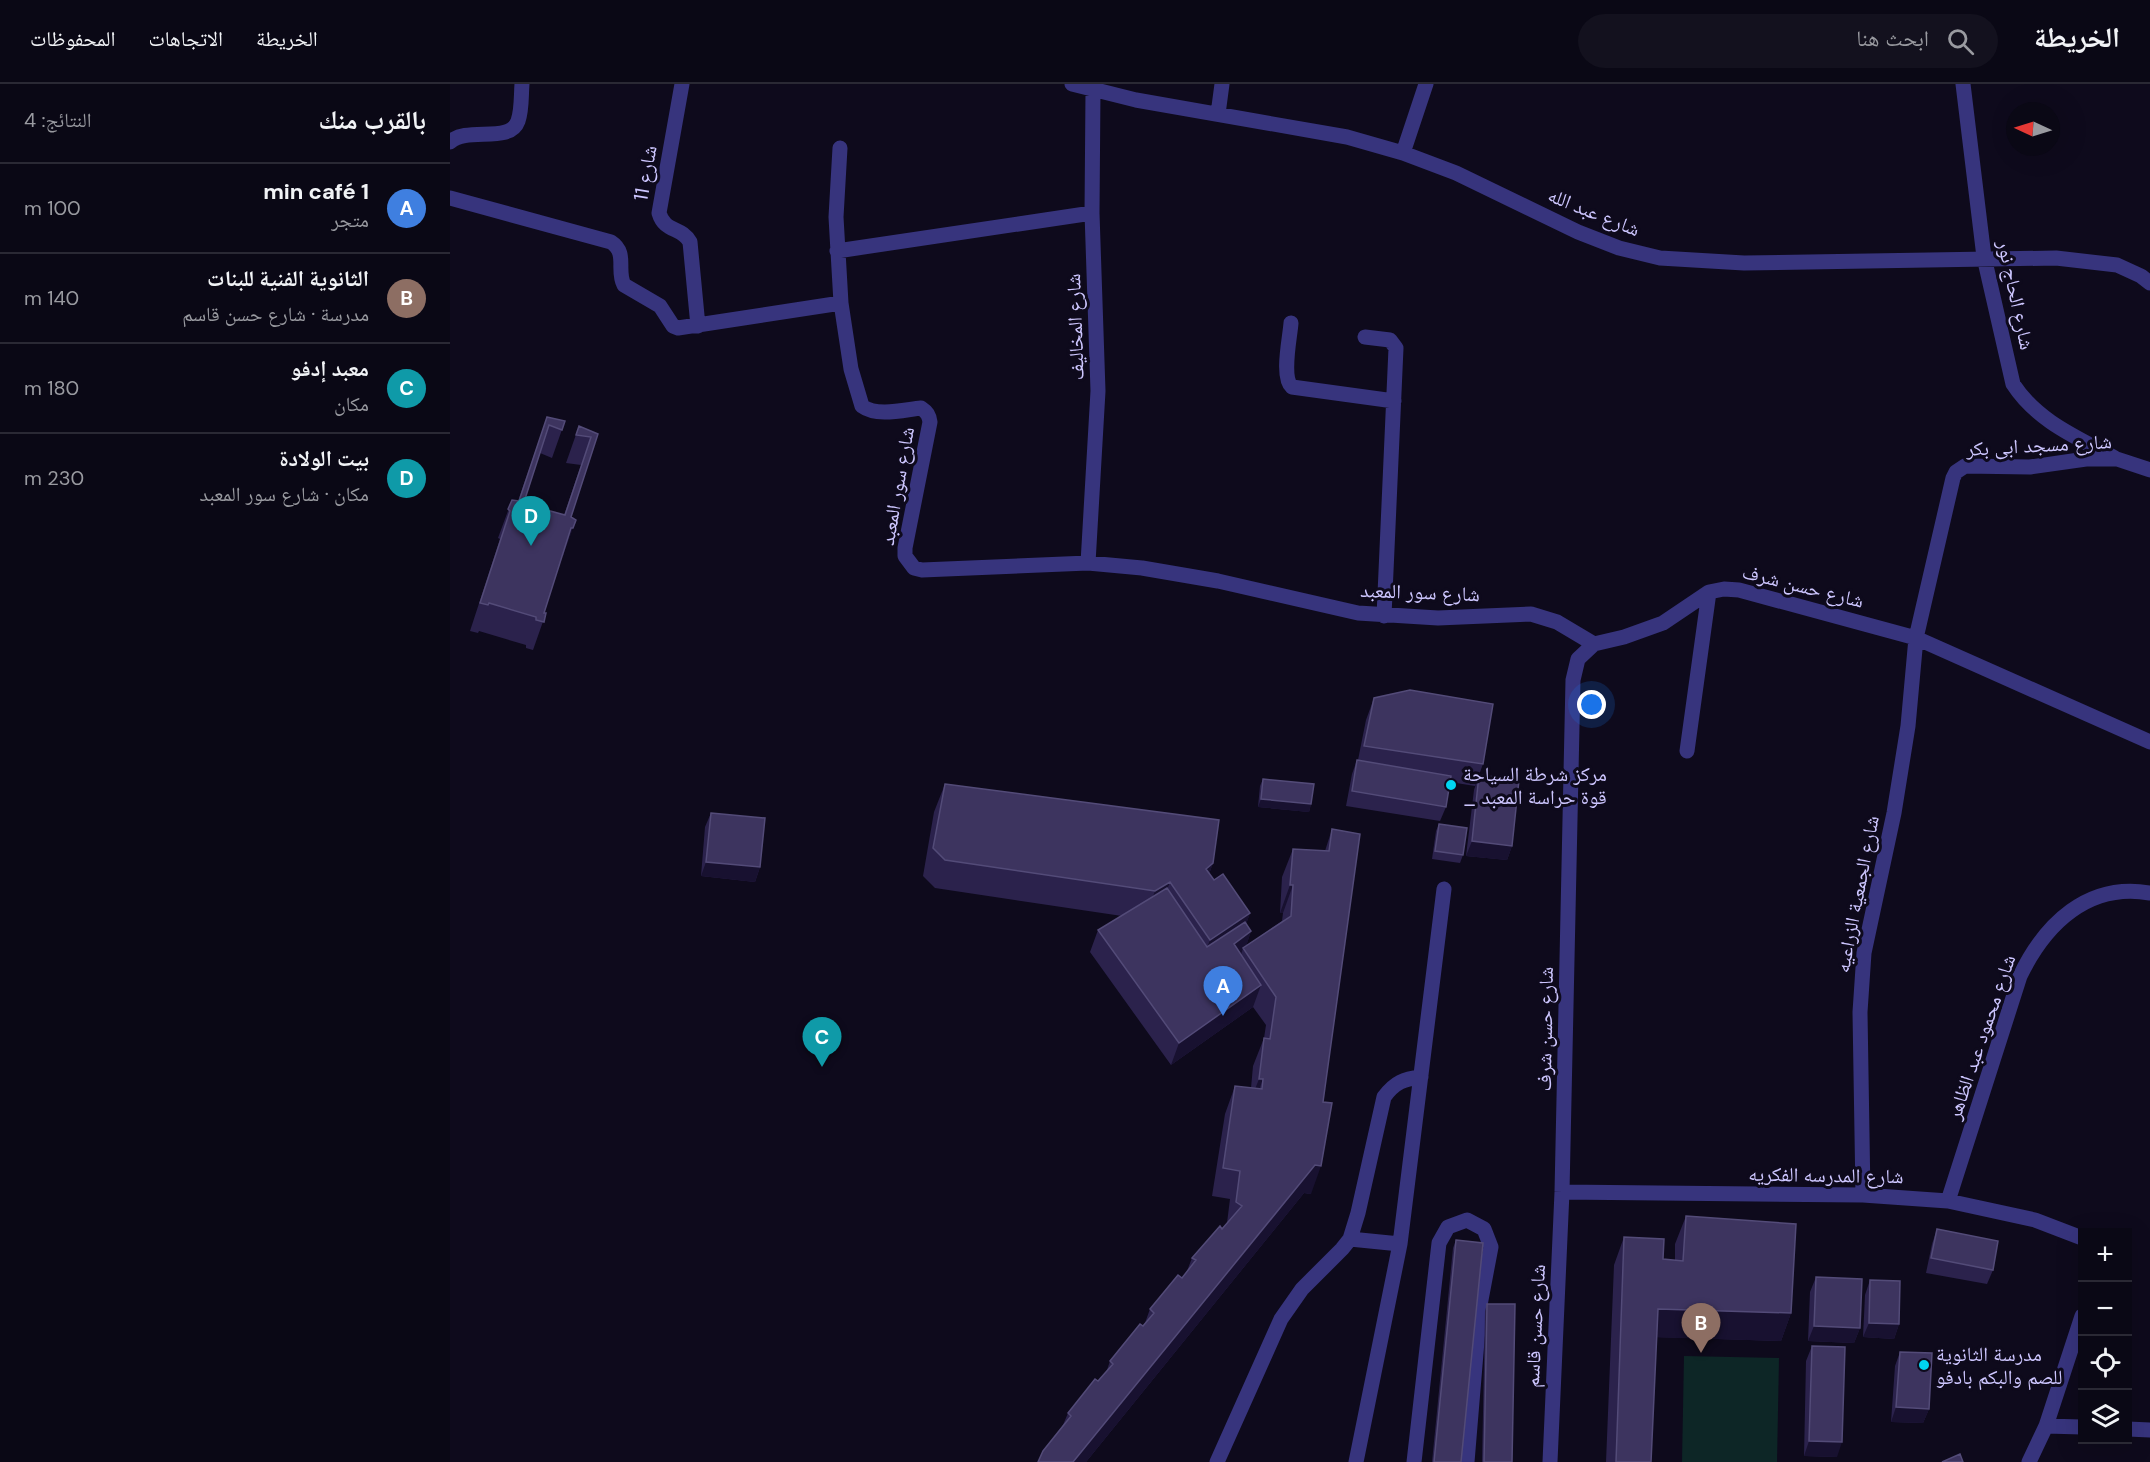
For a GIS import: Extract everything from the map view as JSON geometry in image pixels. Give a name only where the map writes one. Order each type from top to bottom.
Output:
[{"type":"street","points":[[450,142],[464,134],[500,134],[512,130],[519,120],[522,84]]},
{"type":"street","name":"شارع 11","points":[[682,84],[658,213],[666,227],[681,232],[690,242],[698,326]]},
{"type":"street","name":"شارع عبد الله","points":[[1072,84],[1136,100],[1347,137],[1403,153],[1456,173],[1578,232],[1619,248],[1660,258],[1744,263],[2056,258],[2117,265],[2141,276],[2150,283]]},
{"type":"street","points":[[1218,114],[1222,84]]},
{"type":"street","points":[[1403,153],[1426,84]]},
{"type":"street","name":"شارع الحاج نور","points":[[1963,84],[1984,258],[2013,384],[2022,399],[2040,416],[2117,459]]},
{"type":"street","name":"شارع المخاليف","points":[[1088,562],[1098,391],[1092,213],[1093,90]]},
{"type":"street","points":[[450,198],[611,242],[616,246],[622,258],[620,272],[624,285],[660,306],[673,326],[678,328],[698,326],[841,303],[837,252],[837,183],[840,148]]},
{"type":"street","points":[[837,252],[1092,213]]},
{"type":"street","name":"شارع سور المعبد","points":[[841,303],[851,369],[861,406],[867,410],[879,412],[921,408],[929,416],[930,422],[905,548],[908,563],[914,568],[922,570],[1088,562],[1178,573],[1358,613],[1438,618],[1531,614],[1557,622],[1594,644]]},
{"type":"street","points":[[1291,323],[1286,375],[1288,384],[1292,387],[1394,401]]},
{"type":"street","points":[[1365,337],[1390,340],[1396,348],[1384,616]]},
{"type":"street","name":"شارع مسجد ابى بكر","points":[[1916,638],[1956,472],[1965,466],[2030,466],[2086,459],[2117,459],[2150,470]]},
{"type":"street","name":"شارع حسن شرف","points":[[1709,592],[1724,589],[1739,590],[1916,638],[2150,742]]},
{"type":"street","points":[[1594,644],[1624,637],[1663,623],[1709,592]]},
{"type":"street","points":[[1687,751],[1709,592]]},
{"type":"street","name":"شارع الجمعية الزراعيه","points":[[1863,1195],[1861,982],[1870,923],[1894,813],[1908,726],[1916,638]]},
{"type":"street","name":"شارع حسن شرف","points":[[1562,1192],[1573,680],[1578,659],[1594,644]]},
{"type":"street","points":[[1356,1462],[1400,1244],[1444,889]]},
{"type":"street","name":"شارع محمود عبد الظاهر","points":[[1948,1201],[2020,976],[2031,953],[2065,915],[2085,903],[2107,894],[2129,890],[2150,893]]},
{"type":"street","points":[[1217,1462],[1281,1319],[1302,1288],[1350,1239],[1358,1214],[1384,1096],[1402,1080],[1421,1077]]},
{"type":"street","name":"شارع المدرسه الفكريه","points":[[1562,1192],[1863,1195],[1948,1201],[2035,1220],[2078,1236]]},
{"type":"street","name":"شارع حسن قاسم","points":[[1550,1462],[1562,1192]]},
{"type":"street","points":[[1414,1462],[1439,1243],[1448,1227],[1467,1220],[1484,1230],[1491,1247],[1480,1305],[1467,1462]]},
{"type":"street","points":[[1350,1239],[1400,1244]]},
{"type":"street","points":[[2029,1462],[2046,1426],[2078,1328]]},
{"type":"street","points":[[2046,1426],[2078,1427]]},
{"type":"street","points":[[2132,1429],[2150,1430]]},
{"type":"green space","points":[[1684,1356],[1779,1358],[1777,1462],[1682,1462]]},
{"type":"building","points":[[547,417],[565,421],[562,430],[549,425],[524,502],[543,509],[565,515],[591,437],[576,435],[579,426],[598,434],[571,517],[576,520],[571,528],[544,613],[546,613],[544,622],[536,620],[536,617],[489,603],[488,605],[480,603],[510,511],[508,509],[512,500],[519,501]]},
{"type":"building","points":[[1410,690],[1493,704],[1483,764],[1364,746],[1374,698]]},
{"type":"building","points":[[1357,760],[1451,776],[1446,807],[1352,791]]},
{"type":"building","points":[[1479,775],[1519,780],[1512,846],[1472,841]]},
{"type":"building","points":[[1263,779],[1314,784],[1311,804],[1261,799]]},
{"type":"building","points":[[945,784],[1219,820],[1213,863],[1206,869],[1214,880],[1223,874],[1250,913],[1210,940],[1170,882],[1155,891],[945,860],[933,848]]},
{"type":"building","points":[[711,813],[765,818],[760,867],[706,862]]},
{"type":"building","points":[[1439,824],[1467,828],[1463,855],[1435,851]]},
{"type":"building","points":[[1332,829],[1360,834],[1323,1102],[1332,1103],[1321,1166],[1315,1165],[1073,1462],[1038,1462],[1043,1451],[1071,1416],[1068,1413],[1095,1379],[1098,1381],[1113,1364],[1110,1361],[1140,1324],[1143,1326],[1154,1313],[1150,1309],[1178,1275],[1182,1278],[1196,1260],[1192,1258],[1220,1226],[1222,1229],[1242,1206],[1236,1202],[1240,1171],[1223,1168],[1235,1086],[1262,1089],[1263,1079],[1259,1079],[1264,1038],[1270,1039],[1276,997],[1243,948],[1291,916],[1293,885],[1290,885],[1293,849],[1329,851]]},
{"type":"building","points":[[1167,888],[1207,947],[1245,922],[1251,931],[1234,944],[1261,985],[1179,1043],[1098,930]]},
{"type":"building","points":[[1686,1216],[1796,1224],[1791,1313],[1658,1309],[1651,1462],[1616,1462],[1624,1237],[1664,1239],[1663,1259],[1683,1261]]},
{"type":"building","points":[[1937,1229],[1998,1241],[1993,1270],[1931,1258]]},
{"type":"building","points":[[1456,1240],[1483,1243],[1461,1462],[1434,1462]]},
{"type":"building","points":[[1816,1277],[1862,1279],[1860,1328],[1814,1326]]},
{"type":"building","points":[[1870,1280],[1900,1281],[1899,1324],[1869,1323]]},
{"type":"building","points":[[1487,1304],[1515,1304],[1512,1462],[1484,1462]]},
{"type":"building","points":[[1812,1346],[1845,1347],[1842,1442],[1809,1441]]},
{"type":"building","points":[[1900,1352],[1932,1353],[1929,1409],[1896,1407]]},
{"type":"building","points":[[1960,1454],[1963,1462],[1942,1462]]},
{"type":"place","name":"بيت الولادة","points":[[531,546]]},
{"type":"place","name":"مركز شرطة السياحة _ قوة حراسة المعبد","points":[[1451,785]]},
{"type":"place","name":"1 min café","points":[[1223,1016]]},
{"type":"place","name":"معبد إدفو","points":[[822,1067]]},
{"type":"place","name":"الثانوية الفنية للبنات","points":[[1701,1353]]},
{"type":"place","name":"مدرسة الثانوية للصم والبكم بادفو","points":[[1924,1365]]}]
